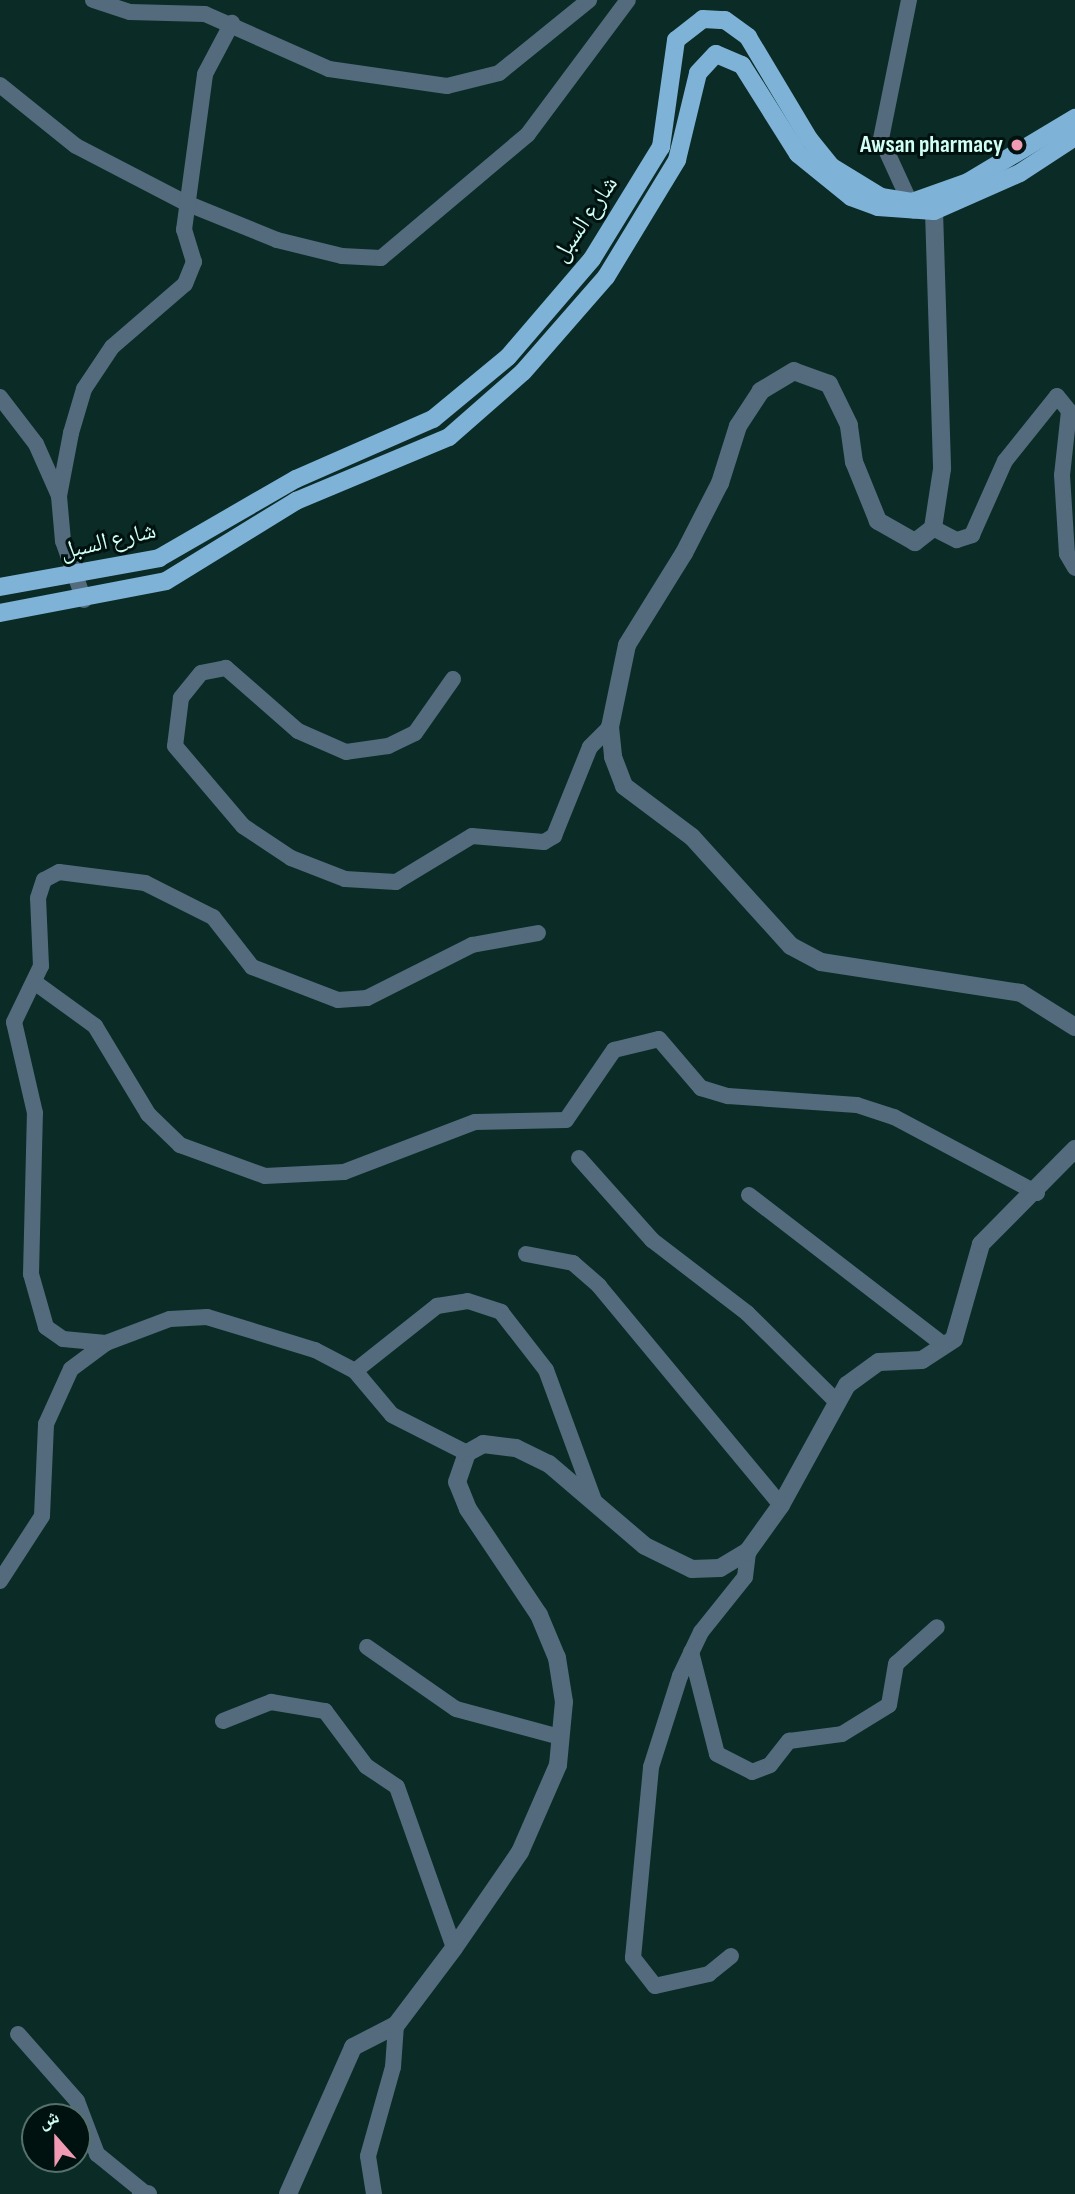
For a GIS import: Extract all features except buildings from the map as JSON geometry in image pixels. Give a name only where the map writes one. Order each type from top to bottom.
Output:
[{"type":"main road","name":"شارع السبل","points":[[0,587],[75,576],[159,558],[296,479],[433,419],[508,357],[592,260],[661,147],[676,40],[703,19],[725,20],[748,37],[832,167],[881,197],[913,208]]},
{"type":"main road","name":"شارع السبل","points":[[0,613],[84,600],[166,581],[296,501],[449,437],[523,372],[606,277],[677,160],[698,73],[716,54],[742,65],[798,154],[851,197],[934,211],[1020,173],[1075,137]]},
{"type":"main road","points":[[913,208],[968,182],[1075,118]]},
{"type":"street","points":[[93,0],[130,12],[205,14],[233,23],[279,52],[329,69],[447,86],[499,73],[589,0]]},
{"type":"street","points":[[0,85],[76,146],[186,203],[277,240],[342,256],[381,257],[528,134],[628,0]]},
{"type":"street","points":[[909,0],[891,97],[881,121],[884,152],[913,208]]},
{"type":"street","points":[[84,600],[63,541],[59,496],[84,389],[145,313],[185,284],[194,262],[184,230],[205,74],[233,23]]},
{"type":"street","points":[[934,211],[942,469],[933,528],[915,542],[877,521],[854,463],[849,425],[829,384],[794,371],[761,391],[738,426],[714,495],[627,645],[610,727],[624,786],[692,837],[790,946],[821,962],[1021,993],[1075,1027]]},
{"type":"street","points":[[933,528],[957,540],[972,535],[1005,461],[1057,396],[1068,404],[1062,475],[1067,554],[1075,568]]},
{"type":"street","points":[[0,397],[36,444],[59,496]]},
{"type":"street","points":[[453,679],[415,733],[388,746],[346,752],[298,730],[226,668],[201,673],[181,698],[175,746],[243,826],[291,858],[345,880],[396,882],[472,836],[544,842],[554,836],[590,747],[610,727]]},
{"type":"street","points":[[106,1343],[63,1339],[46,1327],[36,1308],[35,1113],[15,1022],[37,984],[38,898],[44,880],[59,872],[100,880],[129,877],[200,907],[253,967],[338,1000],[367,998],[472,945],[538,933]]},
{"type":"street","points":[[37,984],[95,1026],[148,1114],[180,1145],[265,1176],[344,1172],[475,1122],[566,1120],[614,1050],[659,1039],[701,1088],[727,1096],[857,1105],[894,1117],[1037,1193]]},
{"type":"street","points":[[288,2194],[353,2047],[396,2025],[454,1948],[520,1852],[558,1765],[564,1702],[557,1658],[539,1615],[468,1509],[457,1482],[467,1453],[483,1444],[516,1448],[549,1464],[645,1546],[692,1569],[720,1568],[748,1550],[780,1505],[835,1400],[879,1362],[922,1360],[954,1339],[981,1244],[1037,1193],[1075,1149]]},
{"type":"street","points":[[579,1158],[652,1240],[747,1313],[835,1400]]},
{"type":"street","points":[[749,1195],[944,1345]]},
{"type":"street","points":[[526,1254],[573,1263],[599,1286],[780,1505]]},
{"type":"street","points":[[355,1371],[437,1306],[468,1301],[501,1312],[546,1370],[594,1503]]},
{"type":"street","points":[[0,1581],[42,1516],[51,1413],[71,1369],[106,1343],[170,1319],[207,1317],[315,1350],[355,1371],[392,1415],[467,1453]]},
{"type":"street","points":[[731,1956],[709,1974],[655,1986],[633,1958],[650,1767],[691,1652],[745,1577],[748,1550]]},
{"type":"street","points":[[691,1652],[717,1754],[752,1772],[770,1765],[789,1741],[842,1734],[889,1705],[896,1664],[937,1627]]},
{"type":"street","points":[[367,1647],[456,1709],[561,1737]]},
{"type":"street","points":[[223,1721],[271,1702],[325,1711],[366,1766],[397,1787],[454,1948]]},
{"type":"street","points":[[374,2194],[368,2156],[393,2067],[396,2025]]},
{"type":"street","points":[[18,2034],[77,2101],[97,2154],[145,2194]]},
{"type":"place","name":"Awsan pharmacy","points":[[1017,145]]}]
